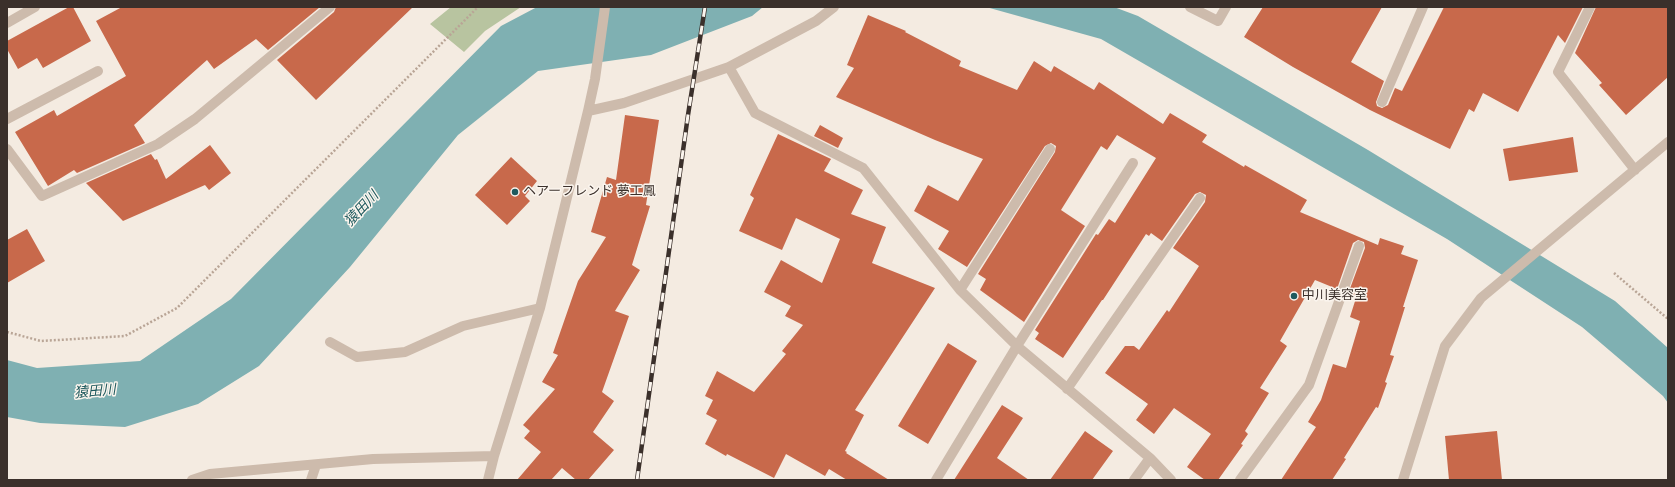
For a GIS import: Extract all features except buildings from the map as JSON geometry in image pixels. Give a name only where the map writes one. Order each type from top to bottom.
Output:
[{"type":"street","points":[[7,23],[35,7]]},
{"type":"street","points":[[7,149],[42,196],[158,144],[195,119],[330,7]]},
{"type":"street","points":[[488,480],[494,456],[540,308],[595,80],[605,7]]},
{"type":"street","points":[[588,111],[624,103],[729,67],[816,21],[834,7]]},
{"type":"street","points":[[1190,7],[1218,22],[1226,7]]},
{"type":"street","points":[[1382,102],[1423,7]]},
{"type":"street","points":[[1590,7],[1558,72],[1635,170]]},
{"type":"street","points":[[729,67],[755,113],[863,168],[960,290],[1017,346],[1150,458],[1172,480]]},
{"type":"street","points":[[7,119],[98,71]]},
{"type":"street","points":[[1403,480],[1445,346],[1481,298],[1668,142]]},
{"type":"street","points":[[960,290],[1050,149]]},
{"type":"street","points":[[936,480],[1017,346],[1133,163]]},
{"type":"street","points":[[1067,389],[1200,198]]},
{"type":"street","points":[[1240,480],[1309,385],[1359,246]]},
{"type":"street","points":[[330,342],[357,357],[405,352],[462,326],[540,308]]},
{"type":"street","points":[[192,480],[210,474],[373,459],[494,456]]},
{"type":"street","points":[[1134,480],[1150,458]]},
{"type":"street","points":[[310,480],[316,464]]},
{"type":"path","points":[[7,332],[41,341],[126,336],[177,308],[478,7]]},
{"type":"path","points":[[1614,274],[1668,319]]},
{"type":"green space","points":[[451,7],[521,7],[485,31],[464,52],[430,24]]},
{"type":"water","name":"猿田川","points":[[537,7],[763,7],[752,16],[651,55],[538,71],[458,135],[350,267],[259,366],[198,404],[125,427],[40,423],[7,417],[7,360],[37,368],[140,361],[231,299],[501,26]]},
{"type":"water","points":[[986,7],[1114,7],[1138,16],[1368,150],[1615,301],[1668,348],[1668,403],[1663,396],[1582,327],[1447,239],[1101,39]]},
{"type":"railway","points":[[637,480],[688,115],[705,7]]},
{"type":"place","name":"ヘアーフレンド 夢工鳳","points":[[515,192]]},
{"type":"place","name":"中川美容室","points":[[1294,296]]}]
